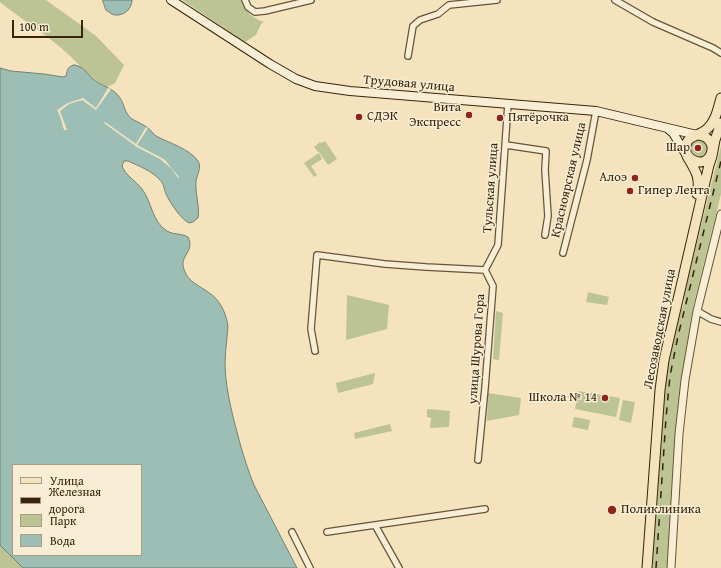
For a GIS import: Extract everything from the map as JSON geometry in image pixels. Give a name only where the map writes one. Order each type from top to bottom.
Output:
[{"type":"main road","name":"Трудовая улица","points":[[171,0],[270,64],[296,79],[315,86],[350,91],[596,111],[697,135]]},
{"type":"main road","points":[[687,156],[685,151],[686,143],[690,138],[707,130],[712,122],[721,98]]},
{"type":"main road","name":"Лесозаводская улица","points":[[647,568],[660,390],[664,360],[712,151],[721,123]]},
{"type":"main road","points":[[667,128],[673,133],[687,156],[692,160],[700,162],[708,159],[712,151],[712,145],[709,139],[697,135]]},
{"type":"main road","name":"Лесозаводская улица","points":[[641,568],[654,389],[658,359],[699,185],[697,174],[687,156]]},
{"type":"street","points":[[246,0],[248,7],[255,12],[311,0]]},
{"type":"street","points":[[408,56],[413,26],[420,20],[438,14],[449,5],[496,0]]},
{"type":"street","points":[[615,0],[653,22],[721,52]]},
{"type":"street","name":"Тульская улица","points":[[486,270],[498,245],[508,104]]},
{"type":"street","name":"Красноярская улица","points":[[563,253],[587,160],[596,111]]},
{"type":"street","points":[[506,145],[546,150],[545,170],[548,216],[545,235]]},
{"type":"street","points":[[671,568],[678,434],[685,380],[697,311],[721,216]]},
{"type":"street","points":[[315,351],[311,329],[317,255],[426,268],[486,270]]},
{"type":"street","name":"улица Шурова Гора","points":[[478,460],[492,291],[492,286],[486,270]]},
{"type":"street","points":[[697,311],[711,319],[721,322]]},
{"type":"street","points":[[327,532],[485,509]]},
{"type":"street","points":[[374,525],[399,568]]},
{"type":"street","points":[[292,532],[310,568]]},
{"type":"green space","points":[[0,0],[46,0],[96,36],[124,65],[115,83],[107,87],[95,80],[61,48],[44,34],[8,9],[0,2]]},
{"type":"green space","points":[[182,0],[241,0],[250,14],[256,19],[264,22],[261,24],[256,35],[245,42]]},
{"type":"green space","points":[[700,138],[708,145],[707,155],[701,159],[691,157],[688,143]]},
{"type":"green space","points":[[325,141],[337,159],[328,165],[314,147],[320,142]]},
{"type":"green space","points":[[721,146],[721,194],[693,307],[681,380],[672,484],[668,568],[651,568],[667,366],[680,312],[684,303],[684,294]]},
{"type":"green space","points":[[319,153],[322,159],[311,166],[317,175],[314,177],[304,163]]},
{"type":"green space","points":[[588,292],[609,297],[607,305],[586,302]]},
{"type":"green space","points":[[347,295],[389,305],[387,329],[346,340]]},
{"type":"green space","points":[[496,311],[503,313],[499,360],[493,359]]},
{"type":"green space","points":[[375,373],[373,384],[338,393],[336,383]]},
{"type":"green space","points":[[578,391],[620,398],[616,417],[575,409]]},
{"type":"green space","points":[[488,393],[521,398],[519,415],[487,421]]},
{"type":"green space","points":[[623,400],[635,402],[631,423],[619,420]]},
{"type":"green space","points":[[427,409],[450,411],[449,427],[430,428],[431,418],[427,417]]},
{"type":"green space","points":[[574,417],[590,420],[588,430],[572,427]]},
{"type":"green space","points":[[390,424],[392,431],[355,439],[354,433]]},
{"type":"green space","points":[[0,545],[23,568],[0,568]]},
{"type":"water","points":[[103,0],[132,0],[132,3],[127,11],[118,15],[106,10]]},
{"type":"water","points":[[74,65],[80,67],[96,81],[111,89],[120,98],[127,114],[132,119],[149,129],[156,136],[190,153],[199,163],[196,181],[198,218],[189,223],[173,206],[162,183],[157,177],[145,169],[128,161],[124,161],[122,166],[126,173],[142,189],[155,217],[162,227],[167,231],[188,237],[190,247],[183,262],[185,272],[192,281],[216,298],[224,311],[228,326],[225,366],[227,386],[241,447],[254,485],[297,568],[23,568],[0,545],[0,68],[11,71],[63,77],[66,76],[70,67]]},
{"type":"pier","points":[[108,88],[111,89],[96,110],[82,100],[69,104],[60,111],[67,130],[64,130],[57,110],[68,103],[83,98],[96,108]]},
{"type":"pier","points":[[105,122],[136,144],[146,127],[148,128],[137,145],[165,160],[179,177],[178,178],[172,169],[160,159],[137,147],[104,123]]},
{"type":"railway","points":[[656,568],[670,376],[678,336],[721,161]]},
{"type":"place","name":"Вита Экспресс","points":[[469,115]]},
{"type":"place","name":"СДЭК","points":[[359,117]]},
{"type":"place","name":"Пятёрочка","points":[[500,118]]},
{"type":"place","name":"Шар","points":[[698,148]]},
{"type":"place","name":"Алоэ","points":[[635,178]]},
{"type":"place","name":"Гипер Лента","points":[[630,191]]},
{"type":"place","name":"Школа № 14","points":[[605,398]]},
{"type":"place","name":"Поликлиника","points":[[612,510]]}]
